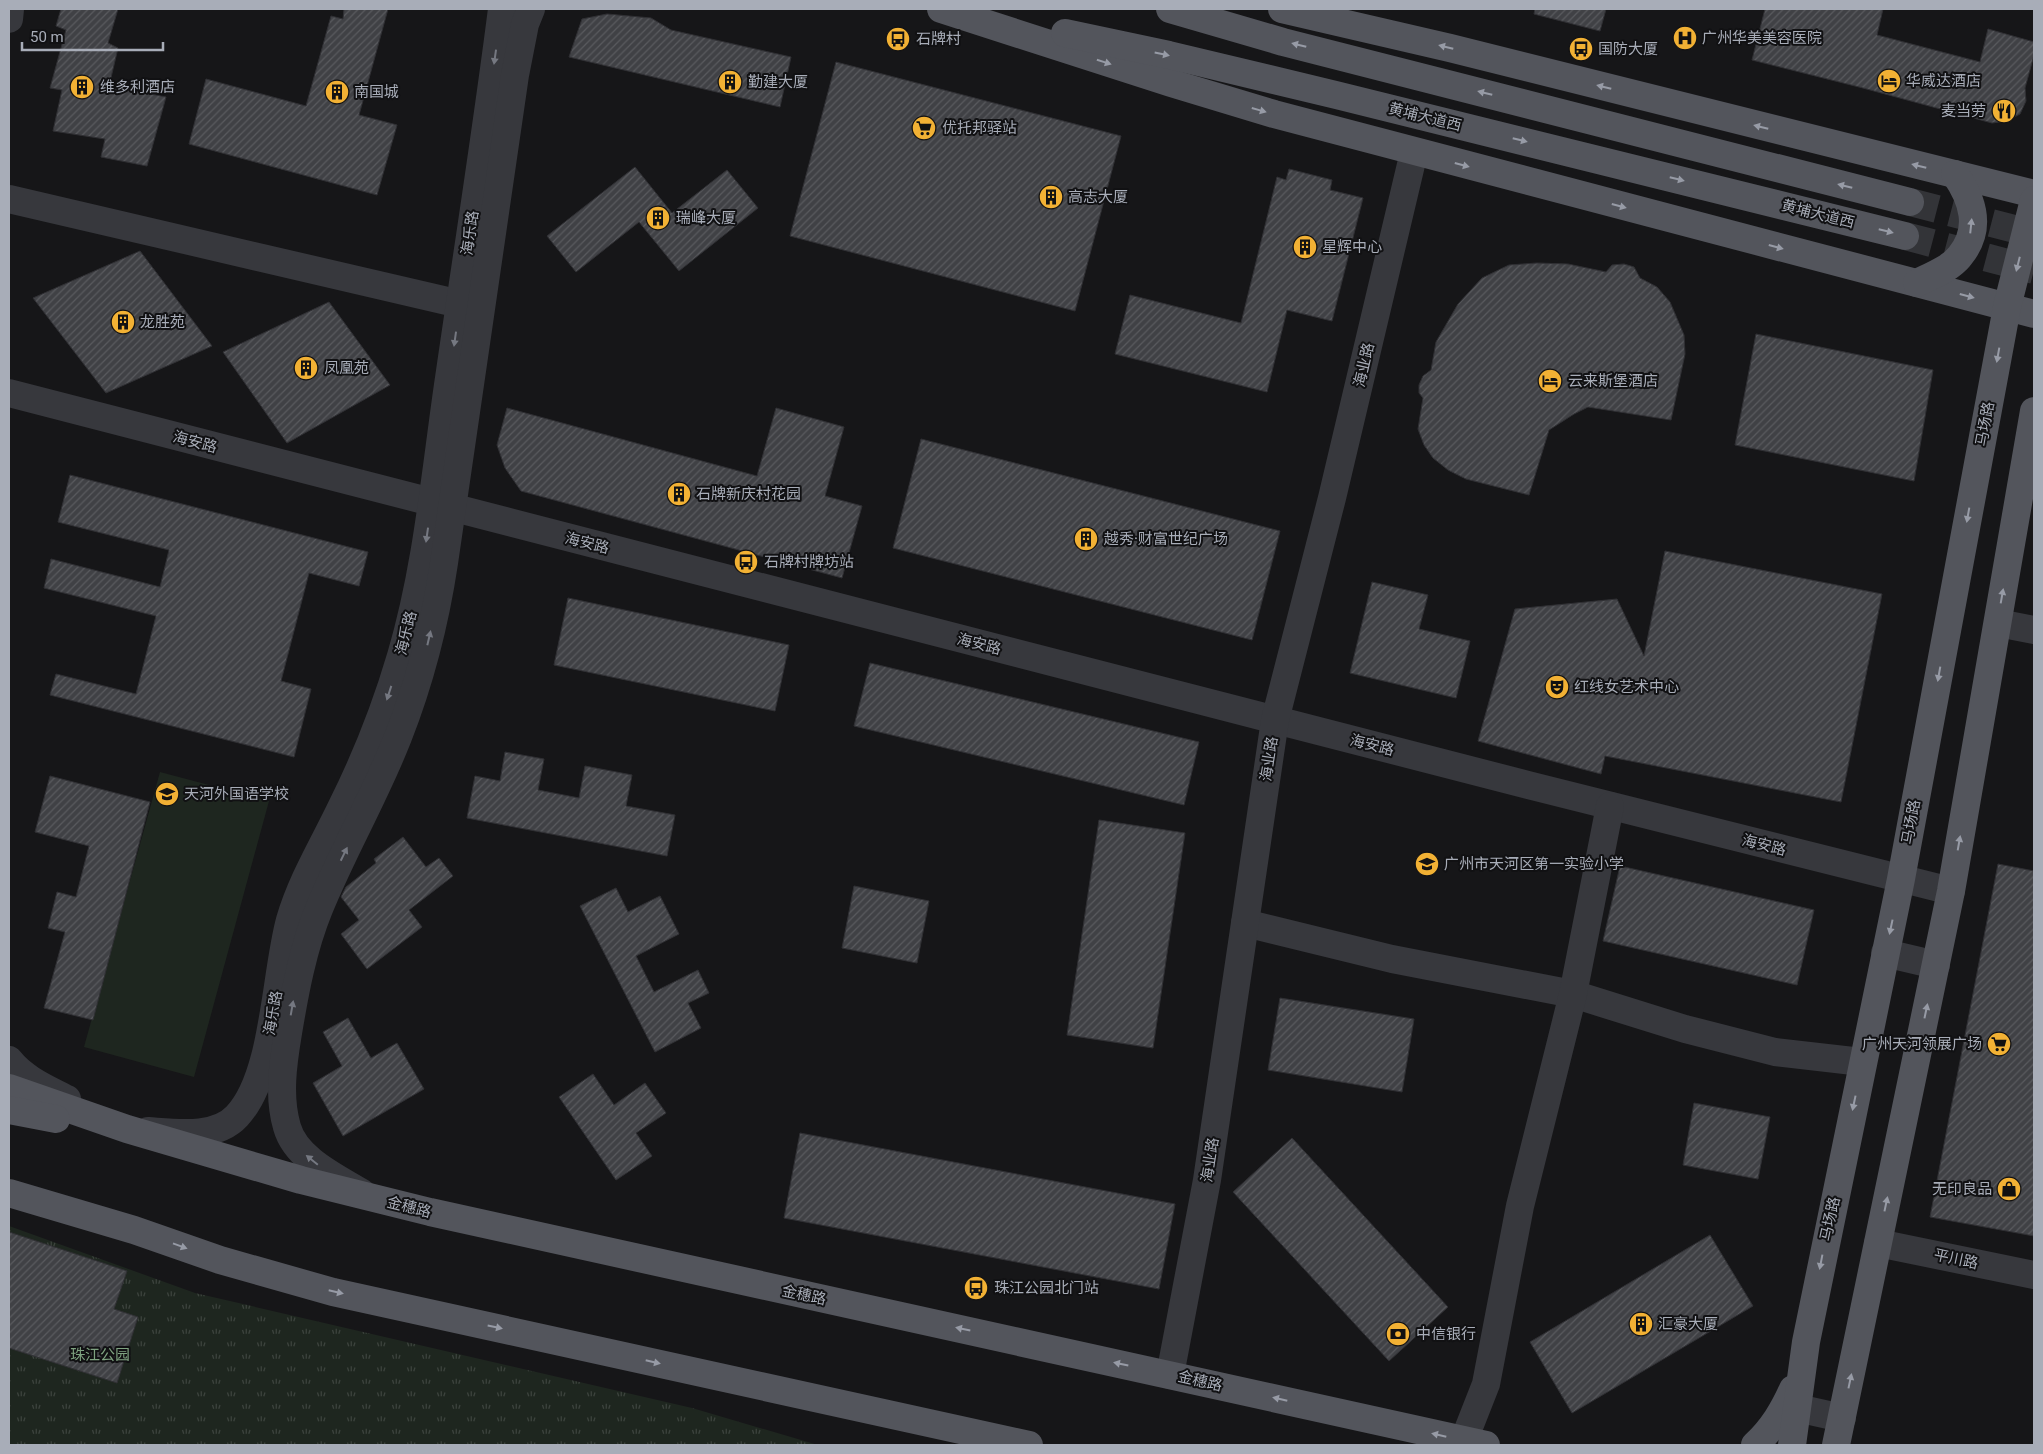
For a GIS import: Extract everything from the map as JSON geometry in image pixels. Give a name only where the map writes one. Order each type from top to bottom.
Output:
[{"type":"main road","points":[[942,9],[1231,102],[1414,152],[2034,314]]},
{"type":"main road","name":"黄埔大道西","points":[[942,9],[1169,55],[1905,236]]},
{"type":"main road","points":[[1170,9],[1274,39],[1910,202]]},
{"type":"main road","points":[[1282,9],[1450,48],[2034,194]]},
{"type":"main road","points":[[1917,284],[1942,270],[1959,257],[1968,242],[1972,229],[1972,206],[1965,189],[1955,174]]},
{"type":"main road","name":"马场路","points":[[1792,1445],[1813,1306],[1901,879],[2007,307],[2034,200]]},
{"type":"main road","points":[[1836,1445],[1951,891],[2034,411]]},
{"type":"main road","points":[[9,1088],[127,1129]]},
{"type":"main road","points":[[9,1110],[127,1129]]},
{"type":"main road","name":"金穗路","points":[[127,1129],[301,1180],[430,1212],[1475,1443]]},
{"type":"main road","points":[[9,1174],[134,1230]]},
{"type":"main road","points":[[9,1194],[134,1230],[220,1260],[333,1292],[1029,1445]]},
{"type":"main road","points":[[1755,1445],[1770,1430],[1781,1415],[1803,1367]]},
{"type":"street","points":[[9,19],[10,9]]},
{"type":"street","name":"海乐路","points":[[367,1196],[308,1158],[295,1143],[287,1128],[283,1104],[286,1049],[300,971],[318,911],[331,880],[383,774],[406,715],[422,669],[440,592],[442,506],[460,304],[502,9]]},
{"type":"street","name":"海乐路","points":[[127,1129],[199,1132],[220,1128],[234,1120],[248,1104],[267,1046],[283,951],[298,899],[309,871],[360,770],[383,712],[402,654],[425,546],[442,506],[515,75],[525,24],[531,9]]},
{"type":"street","name":"海业路","points":[[1170,1375],[1207,1180],[1246,923],[1260,811],[1275,720],[1335,488],[1414,152]]},
{"type":"street","points":[[9,199],[460,304]]},
{"type":"street","name":"海安路","points":[[9,393],[1610,806],[1951,891]]},
{"type":"street","points":[[1998,623],[2034,630]]},
{"type":"street","points":[[1475,1443],[1520,1206],[1573,994],[1610,806]]},
{"type":"street","points":[[1246,923],[1392,958],[1573,994],[1685,1029],[1775,1052],[1862,1062]]},
{"type":"street","points":[[1885,953],[1936,965]]},
{"type":"street","points":[[9,1060],[14,1067],[32,1081],[127,1129]]},
{"type":"street","name":"平川路","points":[[1878,1243],[2034,1275]]},
{"type":"street","points":[[1798,1408],[1842,1418]]},
{"type":"green space","points":[[160,772],[269,801],[194,1077],[84,1047]]},
{"type":"green space","name":"珠江公园","points":[[9,1226],[195,1293],[692,1408],[818,1445],[9,1445]]},
{"type":"building","name":"维多利酒店","points":[[61,9],[118,9],[108,43],[118,48],[109,86],[166,97],[147,166],[101,157],[105,139],[53,131],[62,90],[50,88],[66,30],[56,26]]},
{"type":"building","name":"南国城","points":[[344,9],[388,9],[359,115],[397,125],[377,195],[189,144],[206,79],[306,106],[331,16],[343,19]]},
{"type":"building","points":[[1535,9],[1606,9],[1600,31],[1534,14]]},
{"type":"building","points":[[1765,9],[1883,9],[1877,35],[1980,62],[1988,29],[2034,42],[2034,55],[2025,88],[2026,101],[2020,114],[2007,121],[1992,123],[1752,60]]},
{"type":"building","name":"勤建大厦","points":[[607,14],[651,18],[671,30],[791,57],[780,107],[569,57],[582,19]]},
{"type":"building","name":"高志大厦","points":[[836,62],[1121,136],[1075,311],[790,236]]},
{"type":"building","name":"瑞峰大厦","points":[[635,167],[672,213],[727,170],[758,208],[679,271],[639,222],[576,272],[547,236]]},
{"type":"building","name":"星辉中心","points":[[1289,169],[1332,180],[1330,190],[1363,198],[1332,321],[1287,310],[1267,392],[1115,354],[1130,295],[1241,323],[1277,177],[1286,180]]},
{"type":"building","name":"龙胜苑","points":[[140,251],[212,346],[106,393],[33,298]]},
{"type":"building","name":"云来斯堡酒店","points":[[1537,263],[1568,264],[1606,272],[1612,265],[1624,264],[1634,267],[1640,278],[1657,287],[1670,302],[1684,335],[1685,354],[1671,420],[1588,407],[1574,414],[1549,430],[1529,495],[1466,479],[1448,470],[1433,458],[1424,445],[1418,429],[1423,398],[1419,393],[1419,385],[1423,376],[1431,370],[1436,342],[1458,304],[1482,278],[1509,265]]},
{"type":"building","name":"凤凰苑","points":[[329,302],[390,385],[287,443],[223,352]]},
{"type":"building","points":[[1756,334],[1933,370],[1914,481],[1735,445]]},
{"type":"building","name":"石牌新庆村花园","points":[[507,408],[757,476],[776,408],[844,427],[825,496],[862,506],[842,578],[521,491],[505,468],[497,445]]},
{"type":"building","name":"越秀·财富世纪广场","points":[[921,439],[1280,531],[1252,640],[893,548]]},
{"type":"building","points":[[70,475],[368,552],[359,586],[309,573],[281,681],[311,689],[294,757],[50,695],[56,674],[136,694],[156,616],[44,588],[51,559],[160,587],[169,550],[58,522]]},
{"type":"building","points":[[1665,551],[1882,594],[1841,802],[1605,756],[1601,774],[1478,741],[1515,609],[1617,599],[1644,656]]},
{"type":"building","points":[[1372,582],[1428,595],[1419,629],[1470,641],[1456,698],[1350,673]]},
{"type":"building","points":[[568,598],[789,645],[775,711],[554,665]]},
{"type":"building","points":[[870,663],[1199,742],[1184,805],[854,726]]},
{"type":"building","points":[[505,752],[544,759],[538,790],[579,798],[585,766],[632,775],[626,806],[675,815],[667,856],[467,818],[475,776],[500,781]]},
{"type":"building","points":[[50,776],[150,802],[93,1020],[44,1008],[65,932],[48,928],[57,892],[76,897],[89,846],[35,832]]},
{"type":"building","points":[[1099,820],[1185,833],[1153,1048],[1067,1035]]},
{"type":"building","points":[[403,837],[426,867],[439,858],[453,876],[409,910],[422,927],[367,969],[341,934],[359,920],[341,897],[346,887],[376,863],[374,859]]},
{"type":"building","name":"广州天河领展广场","points":[[1998,864],[2034,871],[2034,1236],[1930,1217]]},
{"type":"building","points":[[1620,866],[1814,910],[1797,985],[1603,941]]},
{"type":"building","points":[[854,886],[929,901],[917,963],[842,948]]},
{"type":"building","points":[[616,888],[628,912],[660,896],[679,934],[636,956],[654,992],[698,970],[709,993],[688,1003],[701,1028],[655,1052],[580,906]]},
{"type":"building","points":[[1280,998],[1414,1019],[1402,1092],[1268,1070]]},
{"type":"building","points":[[348,1018],[371,1058],[397,1043],[424,1089],[343,1136],[313,1083],[342,1066],[323,1032]]},
{"type":"building","points":[[593,1074],[614,1105],[645,1083],[666,1113],[636,1133],[652,1156],[616,1180],[559,1097]]},
{"type":"building","points":[[1694,1103],[1770,1117],[1758,1179],[1683,1165]]},
{"type":"building","points":[[800,1133],[1175,1204],[1159,1289],[784,1218]]},
{"type":"building","points":[[1292,1138],[1448,1307],[1389,1361],[1233,1192]]},
{"type":"building","points":[[9,1232],[127,1271],[114,1309],[138,1317],[117,1383],[9,1348]]},
{"type":"building","name":"汇豪大厦","points":[[1710,1235],[1753,1306],[1572,1413],[1530,1342]]},
{"type":"tunnel","points":[[1910,202],[2034,234]]},
{"type":"tunnel","points":[[1905,236],[2034,270]]},
{"type":"place","name":"广州华美美容医院","points":[[1685,38]]},
{"type":"place","name":"石牌村","points":[[898,39]]},
{"type":"place","name":"国防大厦","points":[[1581,49]]},
{"type":"place","name":"华威达酒店","points":[[1889,81]]},
{"type":"place","name":"勤建大厦","points":[[730,82]]},
{"type":"place","name":"维多利酒店","points":[[82,87]]},
{"type":"place","name":"南国城","points":[[337,92]]},
{"type":"place","name":"麦当劳","points":[[2004,111]]},
{"type":"place","name":"优托邦驿站","points":[[924,128]]},
{"type":"place","name":"高志大厦","points":[[1051,197]]},
{"type":"place","name":"瑞峰大厦","points":[[658,218]]},
{"type":"place","name":"星辉中心","points":[[1305,247]]},
{"type":"place","name":"龙胜苑","points":[[123,322]]},
{"type":"place","name":"凤凰苑","points":[[306,368]]},
{"type":"place","name":"云来斯堡酒店","points":[[1550,381]]},
{"type":"place","name":"石牌新庆村花园","points":[[679,494]]},
{"type":"place","name":"越秀·财富世纪广场","points":[[1086,539]]},
{"type":"place","name":"石牌村牌坊站","points":[[746,562]]},
{"type":"place","name":"红线女艺术中心","points":[[1557,687]]},
{"type":"place","name":"天河外国语学校","points":[[167,794]]},
{"type":"place","name":"广州市天河区第一实验小学","points":[[1427,864]]},
{"type":"place","name":"广州天河领展广场","points":[[1999,1044]]},
{"type":"place","name":"无印良品","points":[[2009,1189]]},
{"type":"place","name":"珠江公园北门站","points":[[976,1288]]},
{"type":"place","name":"汇豪大厦","points":[[1641,1324]]},
{"type":"place","name":"中信银行","points":[[1398,1334]]}]
